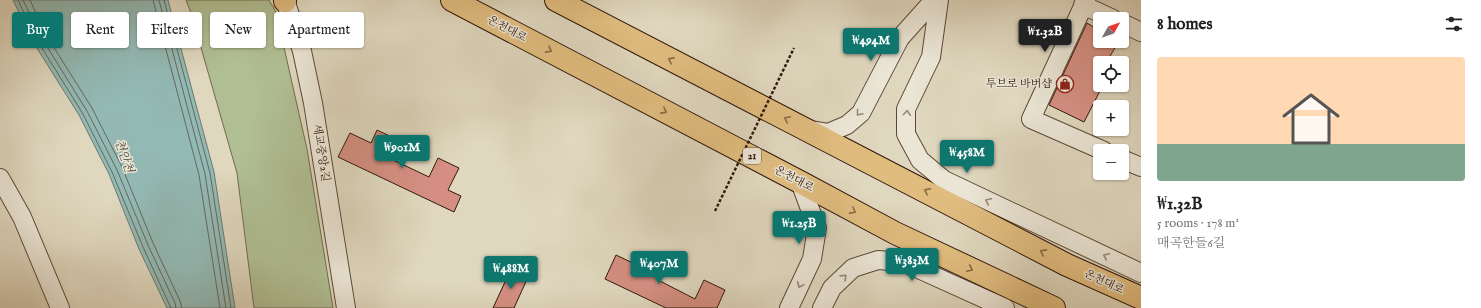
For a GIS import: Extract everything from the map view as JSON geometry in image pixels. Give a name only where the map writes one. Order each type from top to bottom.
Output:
[{"type":"highway","name":"온천대로","points":[[452,0],[895,233],[1054,308]]},
{"type":"highway","name":"온천대로","points":[[556,0],[1067,265],[1141,298]]},
{"type":"highway","points":[[1067,265],[1141,283]]},
{"type":"street","name":"세교중앙2길","points":[[285,0],[302,51],[313,103],[346,308]]},
{"type":"street","points":[[809,130],[828,133],[847,125],[861,113],[900,38],[934,0]]},
{"type":"street","points":[[939,0],[931,57],[906,109],[906,134],[920,160],[944,180],[1141,272]]},
{"type":"street","points":[[1093,146],[1031,119],[1084,3],[1100,12]]},
{"type":"street","points":[[1129,26],[1141,32]]},
{"type":"street","points":[[1129,162],[1141,167]]},
{"type":"street","points":[[0,178],[22,217],[60,308]]},
{"type":"street","points":[[789,308],[812,259],[817,228],[800,182]]},
{"type":"street","points":[[822,308],[832,288],[853,268],[878,260],[903,262],[1005,308]]},
{"type":"path","points":[[715,211],[794,48]]},
{"type":"green space","points":[[186,0],[269,0],[276,12],[274,12],[274,48],[284,48],[307,149],[333,308],[254,308],[237,173],[201,48],[202,12],[191,12]]},
{"type":"water","name":"천안천","points":[[13,0],[168,0],[171,12],[137,12],[137,48],[181,48],[214,172],[235,308],[167,308],[139,249],[109,174],[79,115],[37,48],[63,48],[63,12],[19,12]]},
{"type":"building","points":[[1087,23],[1093,27],[1093,48],[1115,48],[1110,56],[1093,56],[1093,92],[1099,92],[1095,100],[1093,100],[1093,104],[1084,122],[1049,105]]},
{"type":"building","points":[[377,130],[398,140],[389,158],[429,177],[438,158],[459,168],[448,190],[461,196],[454,212],[338,157],[350,133],[371,143]]},
{"type":"building","points":[[644,252],[664,261],[656,279],[695,299],[704,280],[725,290],[717,308],[666,308],[605,279],[616,255],[637,265]]},
{"type":"building","points":[[511,269],[528,277],[514,308],[493,308]]},
{"type":"place","name":"투브로 바버샵","points":[[1065,84]]}]
